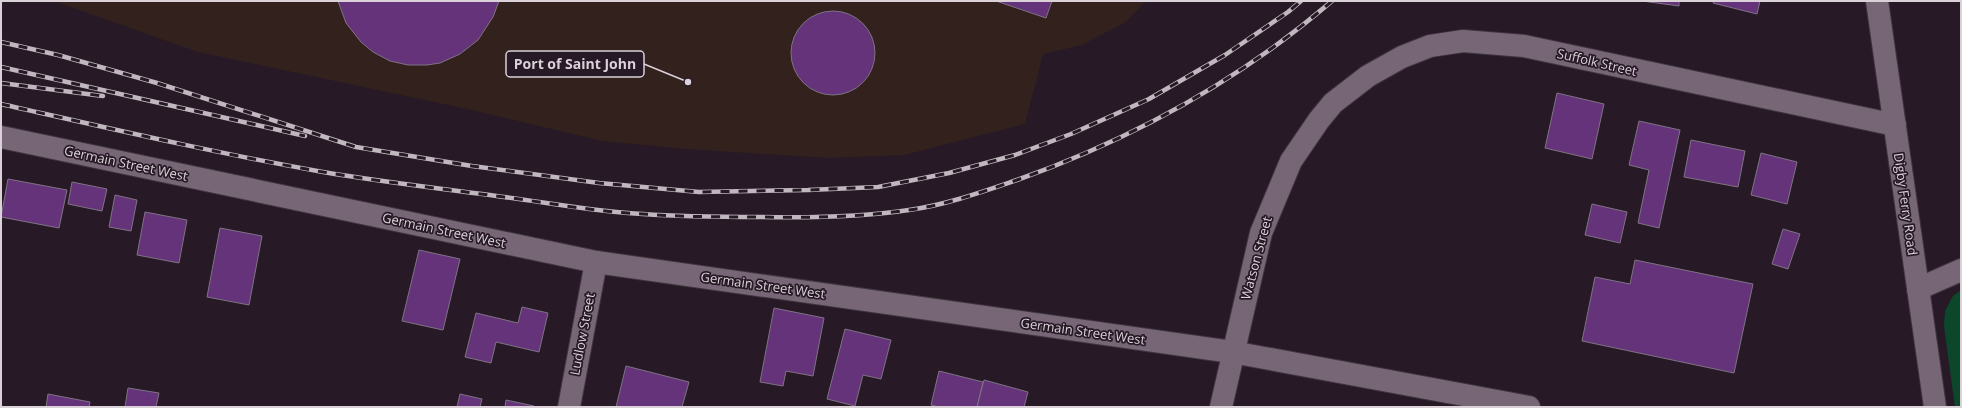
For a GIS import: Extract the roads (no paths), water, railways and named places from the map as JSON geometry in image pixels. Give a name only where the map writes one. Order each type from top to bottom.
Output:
[{"type":"street","name":"Digby Ferry Road","points":[[1877,1],[1935,407]]},
{"type":"street","name":"Suffolk Street","points":[[1319,120],[1333,103],[1368,76],[1402,57],[1430,46],[1463,41],[1524,46],[1895,125]]},
{"type":"street","name":"Watson Street","points":[[1221,407],[1232,352],[1261,233],[1290,161],[1319,120]]},
{"type":"street","name":"Germain Street West","points":[[1,137],[596,262],[1232,352],[1529,407]]},
{"type":"street","name":"Ludlow Street","points":[[569,407],[596,262]]},
{"type":"street","points":[[1918,290],[1961,270]]},
{"type":"railway","points":[[1,42],[58,55],[157,83],[356,147],[472,166],[599,183],[699,192],[808,190],[878,187],[949,173],[1015,155],[1071,134],[1149,99],[1225,55],[1288,12],[1301,1]]},
{"type":"railway","points":[[1,104],[283,165],[391,182],[591,209],[626,213],[703,217],[854,216],[923,208],[964,198],[1060,164],[1102,146],[1183,105],[1222,82],[1297,30],[1332,1]]},
{"type":"railway","points":[[1,67],[305,136]]},
{"type":"railway","points":[[1,83],[103,96]]},
{"type":"place","name":"Port of Saint John","points":[[688,82]]}]
